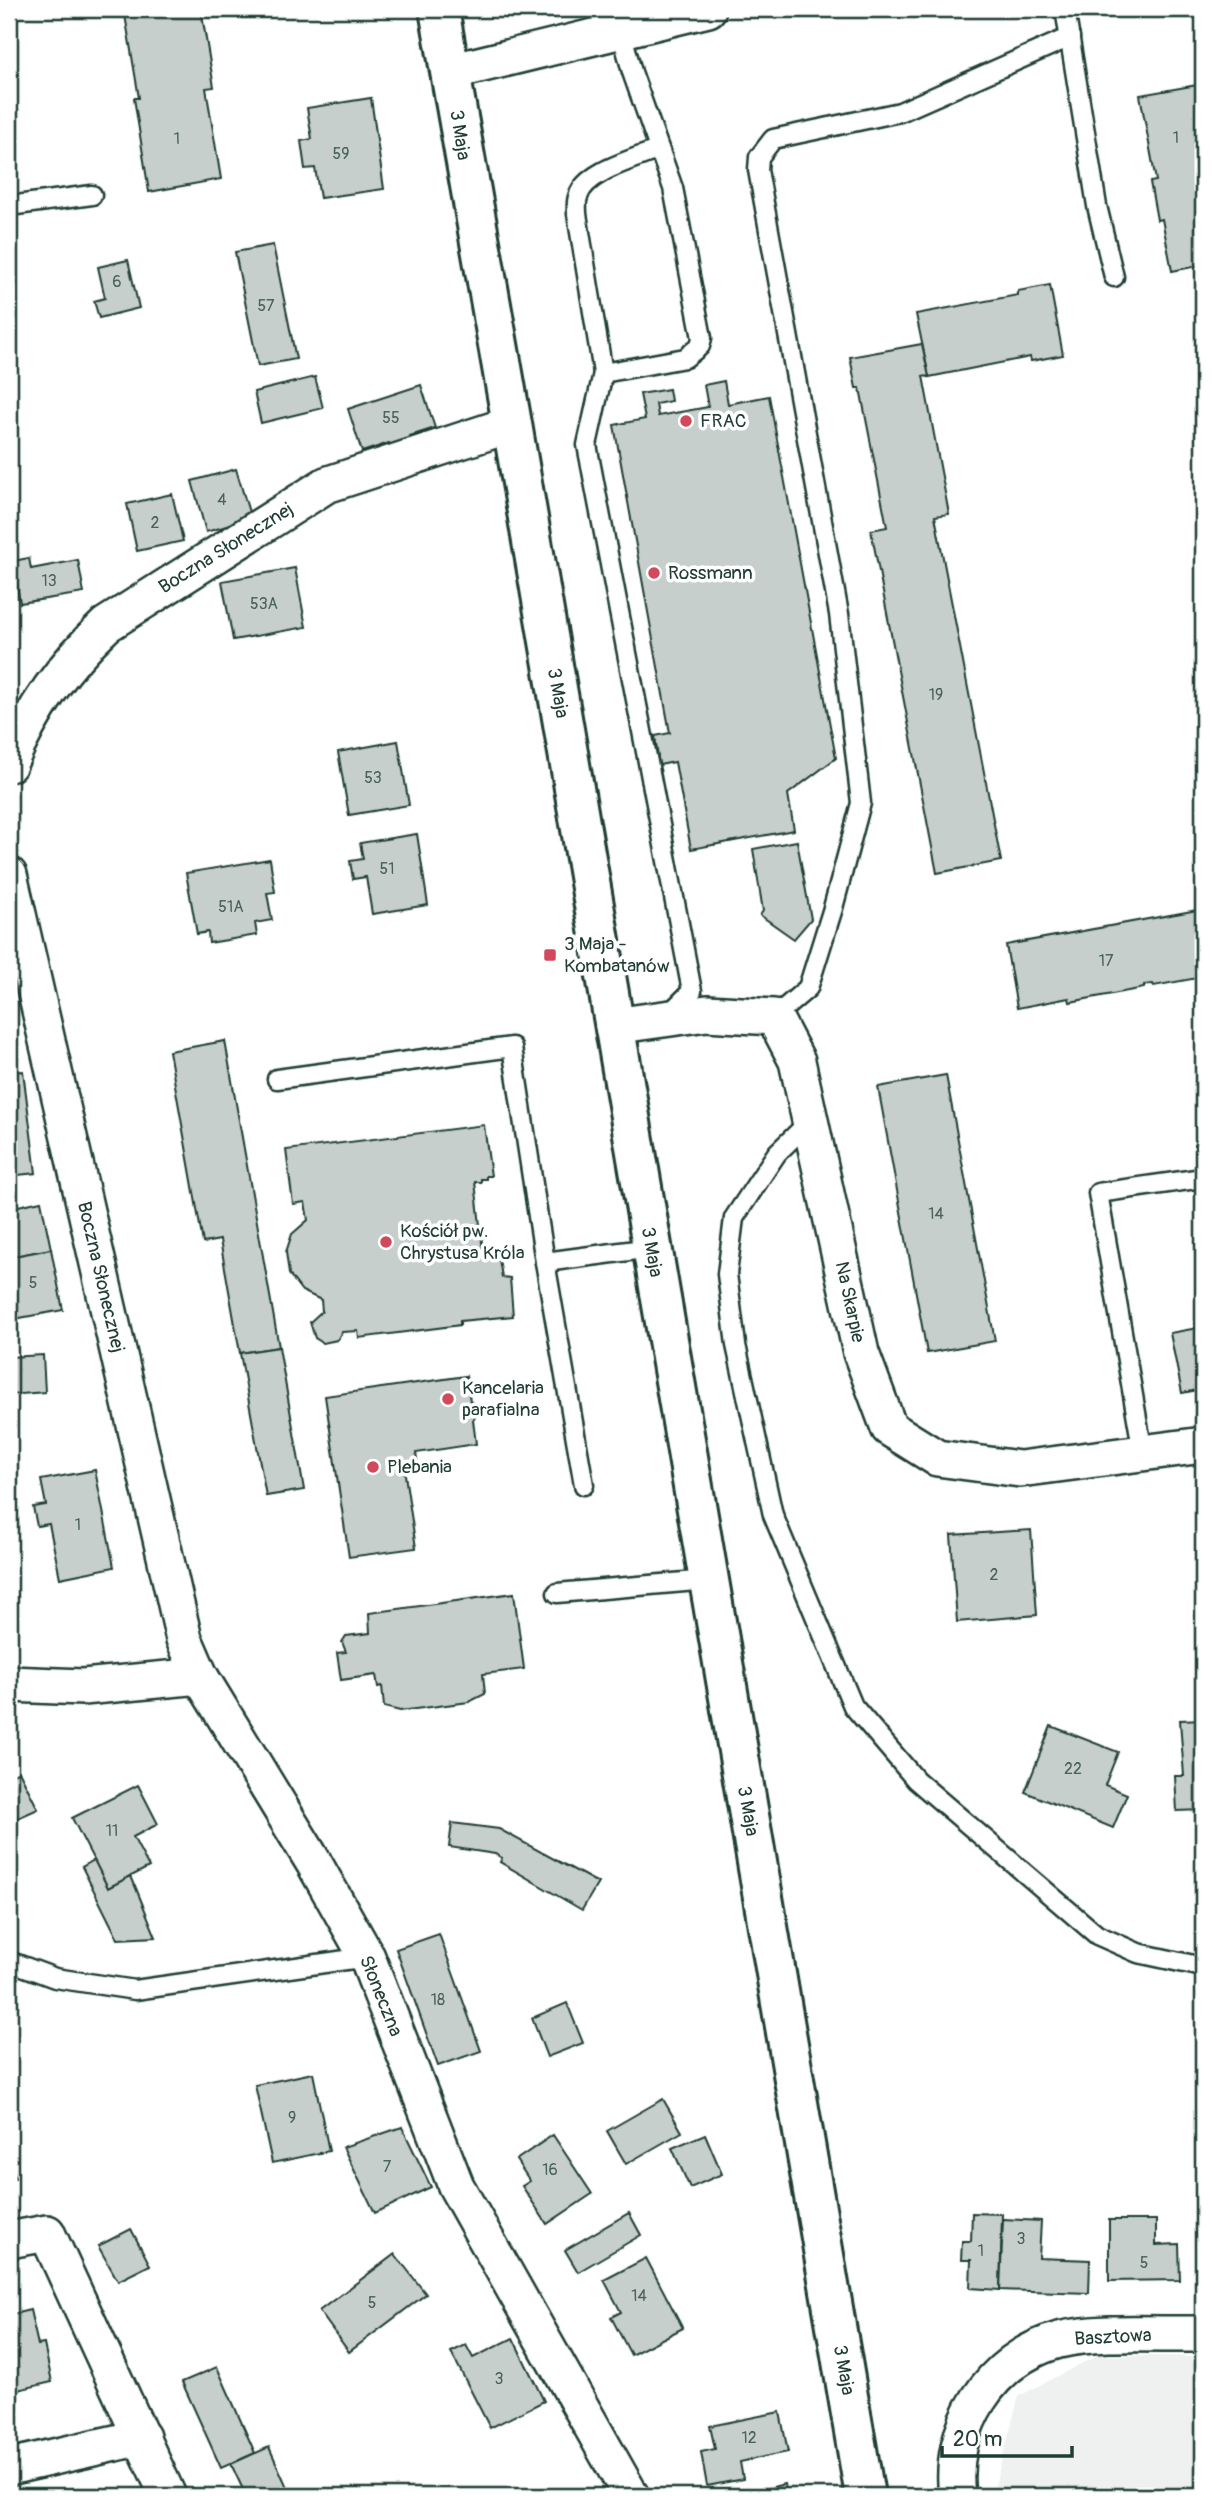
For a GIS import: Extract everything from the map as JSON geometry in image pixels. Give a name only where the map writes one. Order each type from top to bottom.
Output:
[{"type":"street","name":"3 Maja","points":[[439,9],[865,2496]]},
{"type":"street","points":[[450,72],[708,9]]},
{"type":"street","name":"Boczna Słonecznej","points":[[9,764],[25,727],[45,696],[85,644],[106,625],[326,485],[512,424]]},
{"type":"street","name":"Boczna Słonecznej","points":[[9,875],[184,1639],[200,1676]]},
{"type":"street","points":[[613,1026],[707,1013],[774,1017]]},
{"type":"street","name":"Na Skarpie","points":[[774,1017],[797,1061],[861,1353],[889,1428],[937,1458],[1020,1469],[1203,1445]]},
{"type":"street","points":[[9,1684],[83,1687],[200,1676]]},
{"type":"street","name":"Słoneczna","points":[[200,1676],[314,1863],[366,1957],[456,2186],[631,2496]]},
{"type":"street","points":[[9,2240],[47,2234],[168,2496]]},
{"type":"street","name":"Basztowa","points":[[957,2496],[958,2454],[966,2421],[987,2386],[1009,2366],[1059,2340],[1096,2335],[1203,2334]]},
{"type":"street","points":[[9,2467],[142,2437]]},
{"type":"lane","points":[[1065,9],[1097,206],[1114,276]]},
{"type":"lane","points":[[603,373],[685,358],[699,346],[702,338],[673,188],[632,72],[621,30]]},
{"type":"lane","points":[[774,1017],[808,988],[861,803],[839,614],[758,170],[759,157],[773,139],[900,112],[1070,37]]},
{"type":"lane","points":[[659,149],[595,175],[585,184],[578,197],[577,214],[603,373],[587,445],[692,991],[664,1019]]},
{"type":"lane","points":[[9,206],[92,195]]},
{"type":"lane","points":[[277,1079],[512,1047],[545,1262],[584,1485]]},
{"type":"lane","points":[[810,1121],[777,1153],[734,1218],[727,1274],[736,1345],[773,1515],[853,1706],[916,1780],[1097,1935],[1138,1953],[1203,1967]]},
{"type":"lane","points":[[1143,1453],[1098,1193],[1203,1178]]},
{"type":"lane","points":[[545,1262],[651,1248]]},
{"type":"lane","points":[[557,1593],[708,1580]]},
{"type":"lane","points":[[9,1961],[55,1978],[135,1990],[366,1957]]},
{"type":"shaded area","points":[[1098,2355],[1203,2357],[1203,2496],[992,2496],[1019,2396]]},
{"type":"building","points":[[124,9],[201,9],[214,87],[206,88],[221,179],[149,192],[134,98],[139,98]]},
{"type":"building","points":[[1203,84],[1203,265],[1172,271],[1162,219],[1157,220],[1150,182],[1156,181],[1140,95]]},
{"type":"building","points":[[371,98],[384,189],[320,198],[315,168],[305,169],[301,141],[312,139],[307,108]]},
{"type":"building","points":[[273,245],[296,359],[258,366],[235,252]]},
{"type":"building","points":[[128,260],[139,308],[99,318],[94,301],[105,298],[98,267]]},
{"type":"building","points":[[1050,285],[1063,355],[1031,361],[1030,357],[929,377],[916,314],[1018,295],[1018,291]]},
{"type":"building","points":[[922,344],[929,377],[923,376],[949,514],[935,516],[1001,861],[937,873],[871,530],[887,527],[860,388],[856,388],[850,357]]},
{"type":"building","points":[[315,377],[323,408],[261,423],[254,392]]},
{"type":"building","points":[[724,381],[728,404],[769,396],[836,758],[788,794],[794,830],[691,849],[675,762],[659,765],[655,736],[670,733],[614,425],[645,419],[640,394],[669,389],[671,401],[656,404],[658,416],[708,407],[704,385]]},
{"type":"building","points":[[421,385],[435,428],[410,436],[412,442],[392,449],[389,443],[362,452],[348,409]]},
{"type":"building","points":[[236,469],[251,519],[206,532],[192,481]]},
{"type":"building","points":[[172,494],[183,541],[137,551],[127,504]]},
{"type":"building","points":[[29,558],[31,569],[78,560],[84,593],[20,603],[13,561]]},
{"type":"building","points":[[295,568],[306,627],[233,640],[222,581]]},
{"type":"building","points":[[398,741],[409,805],[349,815],[338,752]]},
{"type":"building","points":[[417,834],[428,905],[372,914],[366,877],[353,879],[350,861],[363,859],[360,843]]},
{"type":"building","points":[[797,841],[811,919],[794,939],[760,915],[763,911],[753,849]]},
{"type":"building","points":[[270,859],[275,892],[267,893],[272,920],[255,923],[257,935],[209,943],[208,932],[197,934],[186,873]]},
{"type":"building","points":[[1203,909],[1203,977],[1154,986],[1144,985],[1144,988],[1070,1002],[1069,998],[1017,1008],[1006,945]]},
{"type":"building","points":[[225,1041],[279,1347],[240,1353],[220,1240],[203,1243],[169,1051]]},
{"type":"building","points":[[23,1071],[36,1173],[9,1176],[9,1072]]},
{"type":"building","points":[[946,1075],[995,1341],[927,1353],[878,1087]]},
{"type":"building","name":"Kościół pw. Chrystusa Króla","points":[[484,1125],[491,1176],[481,1179],[481,1182],[475,1182],[483,1251],[498,1253],[502,1277],[510,1278],[513,1316],[460,1321],[460,1325],[359,1338],[358,1331],[342,1332],[337,1340],[323,1343],[315,1338],[310,1322],[322,1311],[321,1300],[302,1291],[289,1274],[286,1252],[292,1234],[308,1220],[305,1202],[293,1204],[286,1150]]},
{"type":"building","points":[[41,1201],[51,1249],[9,1257],[9,1208]]},
{"type":"building","points":[[51,1249],[63,1310],[14,1319],[9,1308],[9,1257]]},
{"type":"building","points":[[1203,1327],[1203,1389],[1182,1393],[1170,1333]]},
{"type":"building","points":[[279,1347],[304,1490],[266,1496],[240,1353]]},
{"type":"building","points":[[43,1355],[45,1392],[9,1395],[9,1357]]},
{"type":"building","name":"Plebania","points":[[466,1376],[470,1401],[480,1410],[473,1420],[476,1444],[416,1453],[418,1466],[404,1468],[416,1548],[349,1557],[325,1396]]},
{"type":"building","points":[[95,1470],[114,1567],[60,1578],[49,1524],[37,1526],[33,1507],[46,1505],[41,1480]]},
{"type":"building","points":[[1031,1530],[1037,1615],[957,1622],[951,1535]]},
{"type":"building","points":[[514,1593],[524,1669],[483,1674],[485,1694],[469,1702],[400,1711],[384,1707],[382,1686],[378,1687],[376,1675],[341,1680],[337,1653],[346,1652],[342,1642],[346,1636],[370,1633],[369,1613]]},
{"type":"building","points":[[1203,1719],[1202,1810],[1177,1811],[1175,1776],[1184,1776],[1180,1720]]},
{"type":"building","points":[[1051,1726],[1118,1752],[1105,1785],[1127,1794],[1113,1828],[1025,1792]]},
{"type":"building","points":[[19,1771],[38,1809],[9,1822],[9,1776]]},
{"type":"building","points":[[138,1785],[158,1824],[133,1837],[149,1867],[108,1888],[72,1818]]},
{"type":"building","points":[[452,1823],[499,1829],[598,1883],[582,1910],[500,1862],[502,1858],[495,1854],[449,1847]]},
{"type":"building","points":[[94,1860],[108,1888],[131,1876],[156,1937],[118,1939],[82,1867]]},
{"type":"building","points":[[439,1934],[481,2051],[438,2066],[396,1949]]},
{"type":"building","points":[[567,2003],[583,2043],[547,2057],[532,2018]]},
{"type":"building","points":[[313,2073],[329,2151],[272,2163],[255,2085]]},
{"type":"building","points":[[663,2099],[682,2132],[626,2164],[607,2131]]},
{"type":"building","points":[[402,2127],[431,2187],[375,2213],[343,2147]]},
{"type":"building","points":[[705,2134],[722,2174],[690,2188],[672,2148]]},
{"type":"building","points":[[553,2135],[592,2194],[547,2224],[522,2186],[530,2181],[516,2160]]},
{"type":"building","points":[[9,2137],[15,2179],[9,2180]]},
{"type":"building","points":[[629,2213],[641,2235],[578,2272],[565,2250]]},
{"type":"building","points":[[972,2213],[1002,2214],[1000,2290],[970,2288],[971,2260],[961,2260],[962,2241],[971,2241]]},
{"type":"building","points":[[1003,2219],[1041,2221],[1039,2258],[1090,2260],[1089,2293],[1000,2290]]},
{"type":"building","points":[[1109,2220],[1156,2220],[1156,2245],[1179,2244],[1180,2280],[1109,2281]]},
{"type":"building","points":[[131,2229],[150,2265],[118,2281],[98,2246]]},
{"type":"building","points":[[395,2254],[426,2294],[349,2352],[319,2311]]},
{"type":"building","points":[[646,2258],[683,2328],[631,2355],[611,2317],[621,2312],[604,2280]]},
{"type":"building","points":[[30,2310],[38,2345],[44,2344],[52,2382],[9,2392],[9,2315]]},
{"type":"building","points":[[513,2338],[544,2401],[490,2428],[451,2352],[466,2345],[473,2358]]},
{"type":"building","points":[[217,2367],[255,2453],[221,2468],[182,2382]]},
{"type":"building","points":[[780,2412],[788,2452],[740,2462],[743,2479],[707,2486],[701,2452],[715,2449],[710,2426]]},
{"type":"building","points":[[269,2447],[291,2496],[246,2496],[231,2464]]},
{"type":"building","points":[[784,2484],[787,2496],[741,2496]]},
{"type":"place","name":"FRAC","points":[[686,421]]},
{"type":"place","name":"Rossmann","points":[[654,573]]},
{"type":"place","name":"3 Maja - Kombatanów","points":[[550,955]]},
{"type":"place","name":"Kościół pw. Chrystusa Króla","points":[[386,1242]]},
{"type":"place","name":"Kancelaria parafialna","points":[[448,1399]]},
{"type":"place","name":"Plebania","points":[[373,1467]]}]
